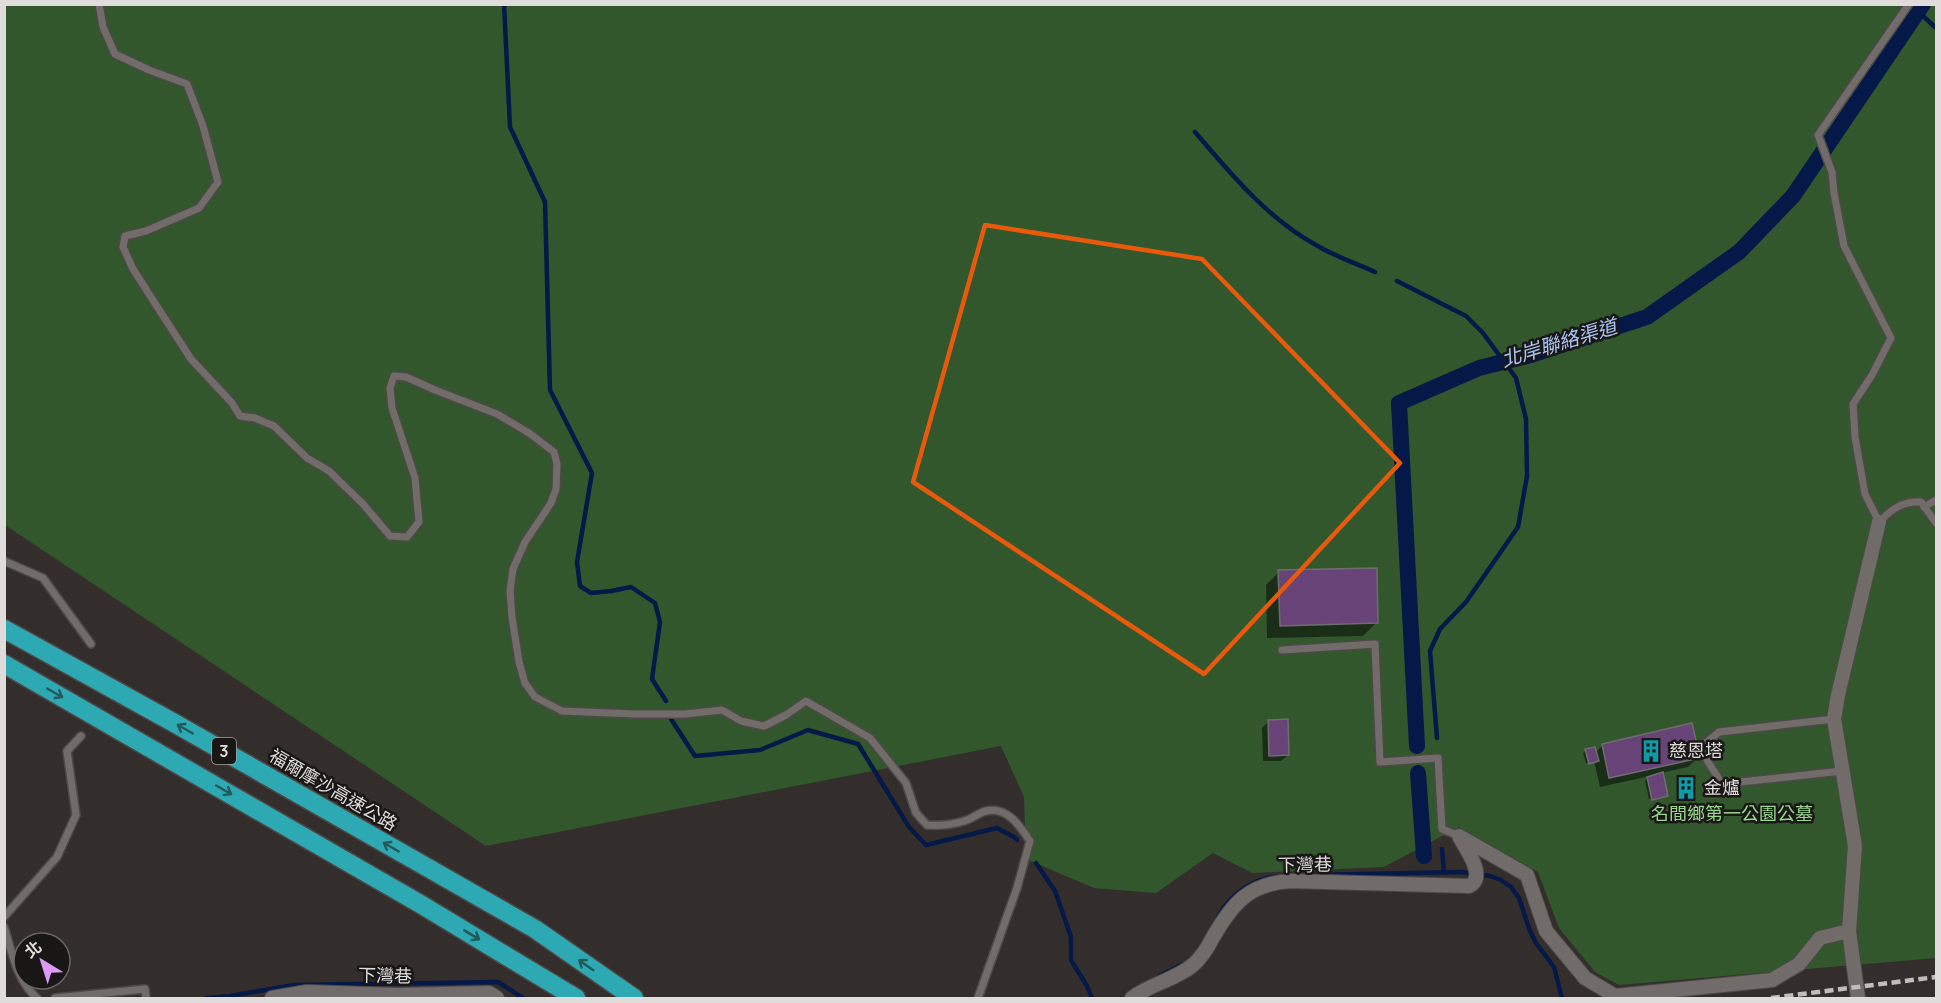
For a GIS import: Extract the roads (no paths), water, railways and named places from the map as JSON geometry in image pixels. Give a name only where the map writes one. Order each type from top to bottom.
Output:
[{"type":"highway","name":"福爾摩沙高速公路","points":[[4,629],[176,724],[535,929],[634,999]]},
{"type":"highway","name":"3","points":[[4,664],[422,905],[576,999]]},
{"type":"street","points":[[1858,999],[1849,931],[1855,846],[1834,719],[1879,522]]},
{"type":"street","points":[[1459,836],[1527,875],[1546,931],[1585,978],[1615,996],[1773,980],[1799,964],[1820,938],[1849,931]]},
{"type":"street","name":"下灣巷","points":[[1132,999],[1140,992],[1184,972],[1195,963],[1206,952],[1228,912],[1236,903],[1259,887],[1275,882],[1290,881],[1469,886],[1475,882],[1476,865],[1459,836]]},
{"type":"street","name":"下灣巷","points":[[272,999],[307,992],[397,995],[489,993],[497,999]]},
{"type":"lane","points":[[99,4],[103,27],[115,54],[149,70],[188,84],[203,126],[218,182],[199,208],[146,231],[125,236],[123,247],[133,269],[191,359],[232,403],[240,416],[255,418],[274,426],[306,458],[329,471],[363,504],[390,536],[407,537],[419,522],[415,478],[392,408],[390,388],[394,376],[406,376],[497,414],[554,452],[557,465],[556,489],[551,503],[521,551],[513,569],[510,591],[519,662],[525,683],[535,697],[562,711],[685,714],[722,710],[741,721],[764,726],[786,715],[806,700],[870,738],[906,783],[916,813],[927,825],[942,826],[966,821],[987,811],[1004,813],[1018,823],[1030,841],[1017,888],[978,999]]},
{"type":"lane","points":[[1909,4],[1818,135],[1832,172],[1844,246],[1890,338],[1872,375],[1853,404],[1855,437],[1865,494],[1879,522],[1893,508],[1908,502],[1921,502],[1936,522]]},
{"type":"lane","points":[[1924,507],[1936,500]]},
{"type":"lane","points":[[4,561],[44,578],[91,644]]},
{"type":"lane","points":[[1282,650],[1375,644],[1380,762],[1438,758],[1442,829],[1459,836]]},
{"type":"lane","points":[[1834,719],[1719,732],[1707,742],[1707,760],[1722,784],[1842,771]]},
{"type":"lane","points":[[4,917],[57,857],[76,815],[67,751],[81,736]]},
{"type":"lane","points":[[4,927],[14,961],[27,990],[37,999]]},
{"type":"lane","points":[[55,999],[145,989],[146,999]]},
{"type":"waterway","points":[[504,4],[510,127],[545,202],[550,390],[592,473],[577,562],[580,586],[591,593],[631,587],[655,603],[660,622],[652,679],[666,701]]},
{"type":"waterway","points":[[1910,4],[1936,28]]},
{"type":"waterway","name":"北岸聯絡渠道","points":[[1417,746],[1399,403],[1479,368],[1531,355],[1647,317],[1739,252],[1793,196],[1923,4]]},
{"type":"waterway","points":[[1195,132],[1251,194],[1282,222],[1323,249],[1375,272]]},
{"type":"waterway","points":[[1397,281],[1466,316],[1483,333],[1516,378],[1526,419],[1527,476],[1518,527],[1466,602],[1440,629],[1430,651],[1437,738]]},
{"type":"waterway","points":[[671,719],[695,756],[760,750],[808,730],[858,744],[909,827],[926,845],[997,828],[1017,840]]},
{"type":"waterway","name":"北岸聯絡渠道","points":[[1418,773],[1424,856]]},
{"type":"waterway","points":[[1442,849],[1444,872]]},
{"type":"waterway","points":[[1036,863],[1055,891],[1071,937],[1071,960],[1092,998]]},
{"type":"waterway","points":[[1313,875],[1461,872],[1501,880],[1511,887],[1519,898],[1536,943],[1554,967],[1562,998]]},
{"type":"waterway","points":[[1218,917],[1230,900],[1245,888],[1264,879],[1284,876]]},
{"type":"waterway","points":[[1159,976],[1183,964]]},
{"type":"waterway","points":[[207,998],[294,985],[498,982],[523,998]]},
{"type":"railway","points":[[1771,998],[1936,977]]},
{"type":"place","name":"慈恩塔","points":[[1651,751]]},
{"type":"place","name":"金爐","points":[[1686,788]]},
{"type":"park label","name":"名間鄉第一公園公墓","points":[[1732,814]]}]
